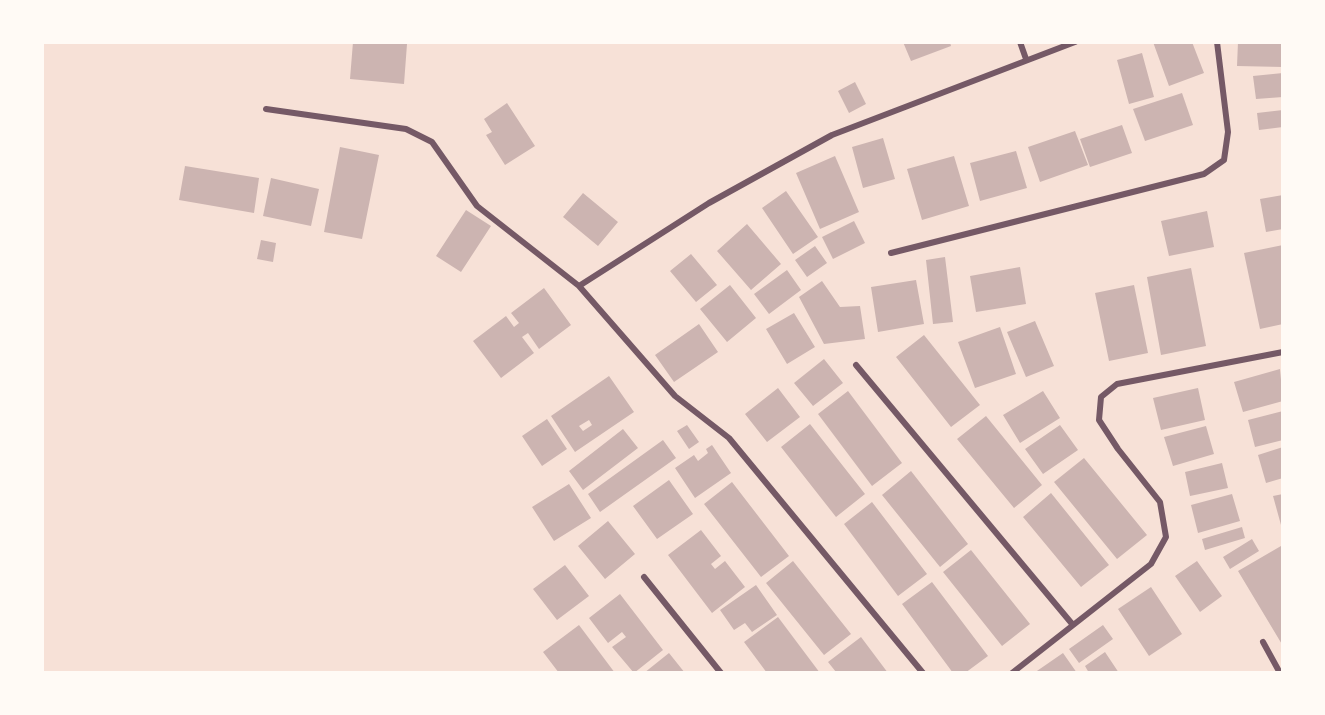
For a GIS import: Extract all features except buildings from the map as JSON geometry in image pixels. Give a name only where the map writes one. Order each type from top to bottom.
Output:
[{"type":"street","points":[[1020,42],[1026,59]]},
{"type":"street","points":[[579,286],[709,203],[832,135],[1026,59],[1076,42]]},
{"type":"street","points":[[891,253],[1204,174],[1224,160],[1228,132],[1217,42]]},
{"type":"street","points":[[267,109],[406,129],[432,142],[477,206],[579,286],[675,396],[729,438],[923,673]]},
{"type":"street","points":[[1012,673],[1151,564],[1166,537],[1160,502],[1118,449],[1099,420],[1101,397],[1117,384],[1283,352]]},
{"type":"street","points":[[856,364],[1073,625]]},
{"type":"street","points":[[644,578],[721,673]]},
{"type":"street","points":[[1263,642],[1280,673]]}]
